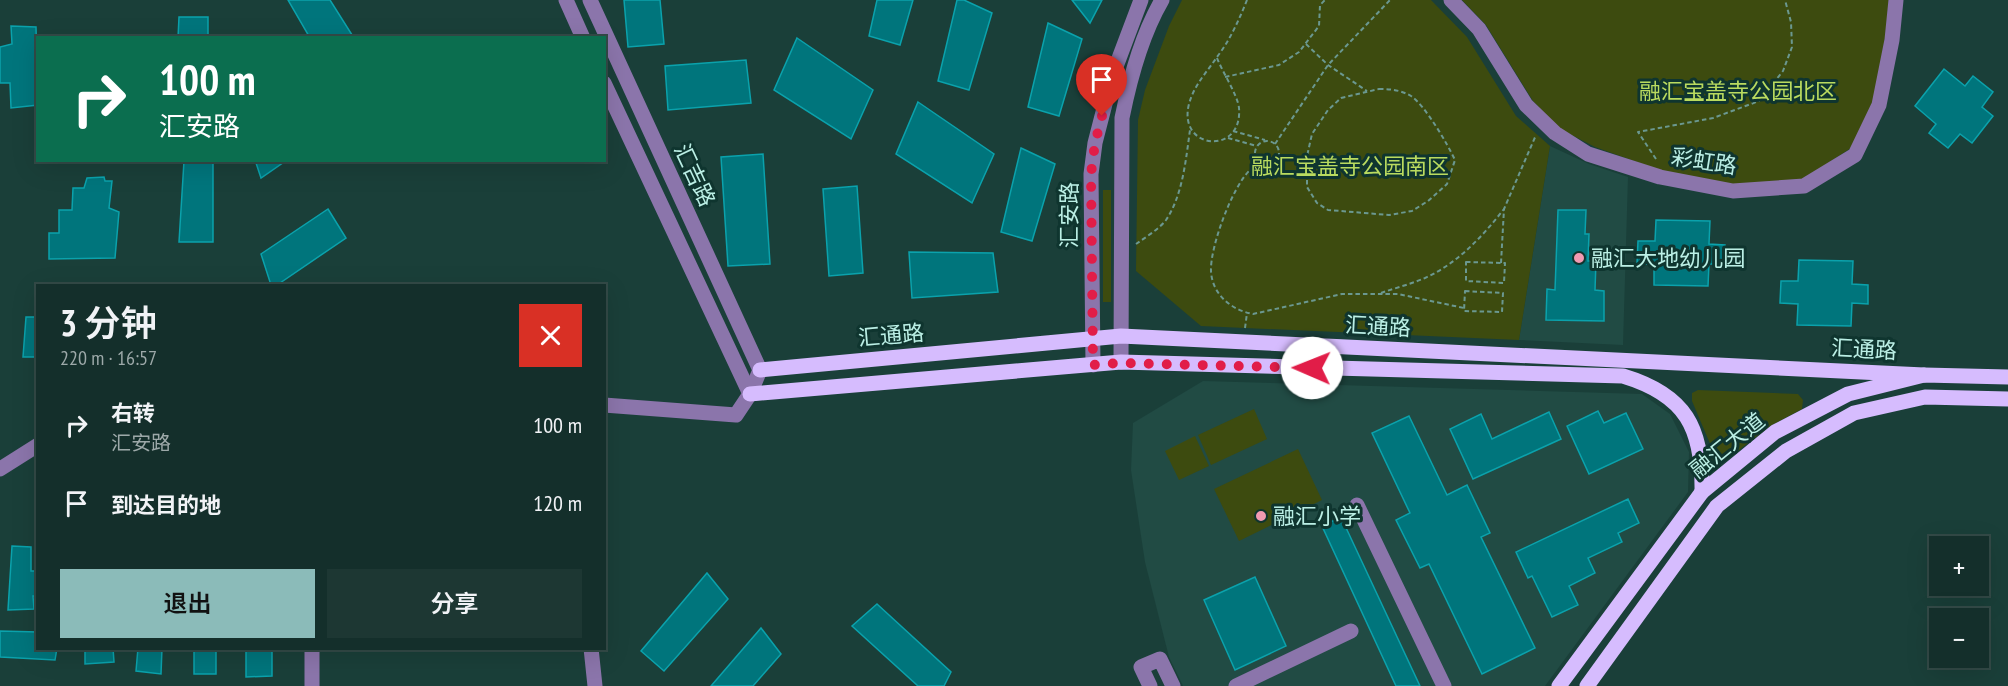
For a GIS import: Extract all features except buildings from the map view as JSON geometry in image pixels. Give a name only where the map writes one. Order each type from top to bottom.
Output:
[{"type":"main road","name":"汇通路","points":[[760,370],[1121,336],[1924,375]]},
{"type":"main road","name":"汇通路","points":[[750,394],[1121,363],[1623,376],[1647,384],[1668,396],[1687,417],[1698,440],[1703,465],[1702,492]]},
{"type":"main road","name":"融汇大道","points":[[1558,686],[1702,492],[1775,432],[1848,394],[1924,375],[2008,376]]},
{"type":"main road","name":"融汇大道","points":[[1587,686],[1717,506],[1786,451],[1854,413],[1925,397],[2008,399]]},
{"type":"street","points":[[566,0],[582,36]]},
{"type":"street","name":"汇吉路","points":[[590,0],[760,370]]},
{"type":"street","name":"汇安路","points":[[1093,365],[1091,174],[1095,143],[1112,78],[1141,0]]},
{"type":"street","points":[[1121,363],[1122,118],[1132,73],[1151,20],[1161,0]]},
{"type":"street","name":"彩虹路","points":[[1451,0],[1479,29],[1526,105],[1555,133],[1588,154],[1669,179],[1733,191],[1804,186],[1855,155],[1879,105],[1892,40],[1896,0]]},
{"type":"street","name":"汇吉路","points":[[606,87],[750,394]]},
{"type":"street","points":[[606,405],[736,415],[750,394],[760,370]]},
{"type":"street","points":[[0,469],[36,446]]},
{"type":"street","points":[[1357,505],[1444,686]]},
{"type":"street","points":[[1236,686],[1351,631]]},
{"type":"street","points":[[312,650],[312,686]]},
{"type":"street","points":[[591,650],[595,686]]},
{"type":"street","points":[[1150,686],[1141,667],[1160,659],[1173,686]]},
{"type":"path","points":[[1136,244],[1164,222],[1174,206],[1185,163],[1190,130],[1189,105],[1206,71],[1217,58],[1238,22],[1247,0]]},
{"type":"path","points":[[1225,78],[1279,65],[1299,52],[1319,26],[1320,5],[1325,0]]},
{"type":"path","points":[[1275,144],[1328,65],[1390,0]]},
{"type":"path","points":[[1669,179],[1638,132],[1713,118],[1759,101],[1783,71],[1792,47],[1791,22],[1785,0]]},
{"type":"path","points":[[1306,44],[1328,65],[1367,91],[1397,90],[1413,97],[1446,140],[1455,160],[1447,184],[1428,201],[1412,211],[1389,215],[1328,210],[1317,203],[1307,187],[1307,156],[1312,134],[1328,110],[1341,99],[1367,91]]},
{"type":"path","points":[[1190,130],[1207,141],[1220,142],[1233,131],[1238,122],[1239,107],[1217,58]]},
{"type":"path","points":[[1233,131],[1275,144],[1279,151],[1278,159],[1268,165],[1261,163],[1256,157],[1257,146]]},
{"type":"path","points":[[1379,294],[1424,278],[1450,264],[1480,238],[1504,209],[1536,135]]},
{"type":"path","points":[[1226,138],[1257,146],[1268,141]]},
{"type":"path","points":[[1261,163],[1249,172],[1224,215],[1215,243],[1211,271],[1216,290],[1226,302],[1240,312],[1253,314],[1342,294],[1398,294],[1464,308],[1464,311],[1502,312],[1503,292],[1465,291],[1464,308]]},
{"type":"path","points":[[1501,263],[1504,209]]},
{"type":"path","points":[[1466,262],[1501,263],[1505,263],[1504,283],[1466,281],[1466,262]]},
{"type":"path","points":[[1245,328],[1247,313]]},
{"type":"shaded area","name":"融汇大地幼儿园","points":[[1550,146],[1589,164],[1628,177],[1623,345],[1519,340]]},
{"type":"shaded area","points":[[1203,381],[1642,394],[1670,414],[1689,452],[1688,492],[1545,686],[1183,686],[1169,657],[1145,562],[1131,470],[1133,423]]},
{"type":"green space","name":"融汇宝盖寺公园南区","points":[[1182,0],[1431,0],[1467,37],[1516,116],[1550,146],[1519,340],[1201,326],[1136,271],[1138,120],[1145,90],[1169,26]]},
{"type":"green space","name":"融汇宝盖寺公园北区","points":[[1462,0],[1889,0],[1885,38],[1873,101],[1851,148],[1803,179],[1735,185],[1662,171],[1595,147],[1560,129],[1533,101],[1486,25]]},
{"type":"green space","points":[[1103,190],[1111,190],[1111,302],[1103,302]]},
{"type":"green space","points":[[1698,390],[1798,394],[1803,400],[1802,409],[1770,426],[1721,464],[1713,464],[1711,446],[1692,401],[1692,393]]},
{"type":"green space","points":[[1254,409],[1267,439],[1211,465],[1198,435]]},
{"type":"green space","points":[[1195,436],[1209,466],[1179,480],[1165,451]]},
{"type":"green space","points":[[1298,449],[1322,500],[1239,541],[1214,489]]},
{"type":"place","name":"融汇大地幼儿园","points":[[1579,258]]},
{"type":"place","name":"融汇小学","points":[[1261,516]]},
{"type":"route","points":[[1102,116],[1095,143],[1091,174],[1093,365],[1121,363],[1312,368]]}]
